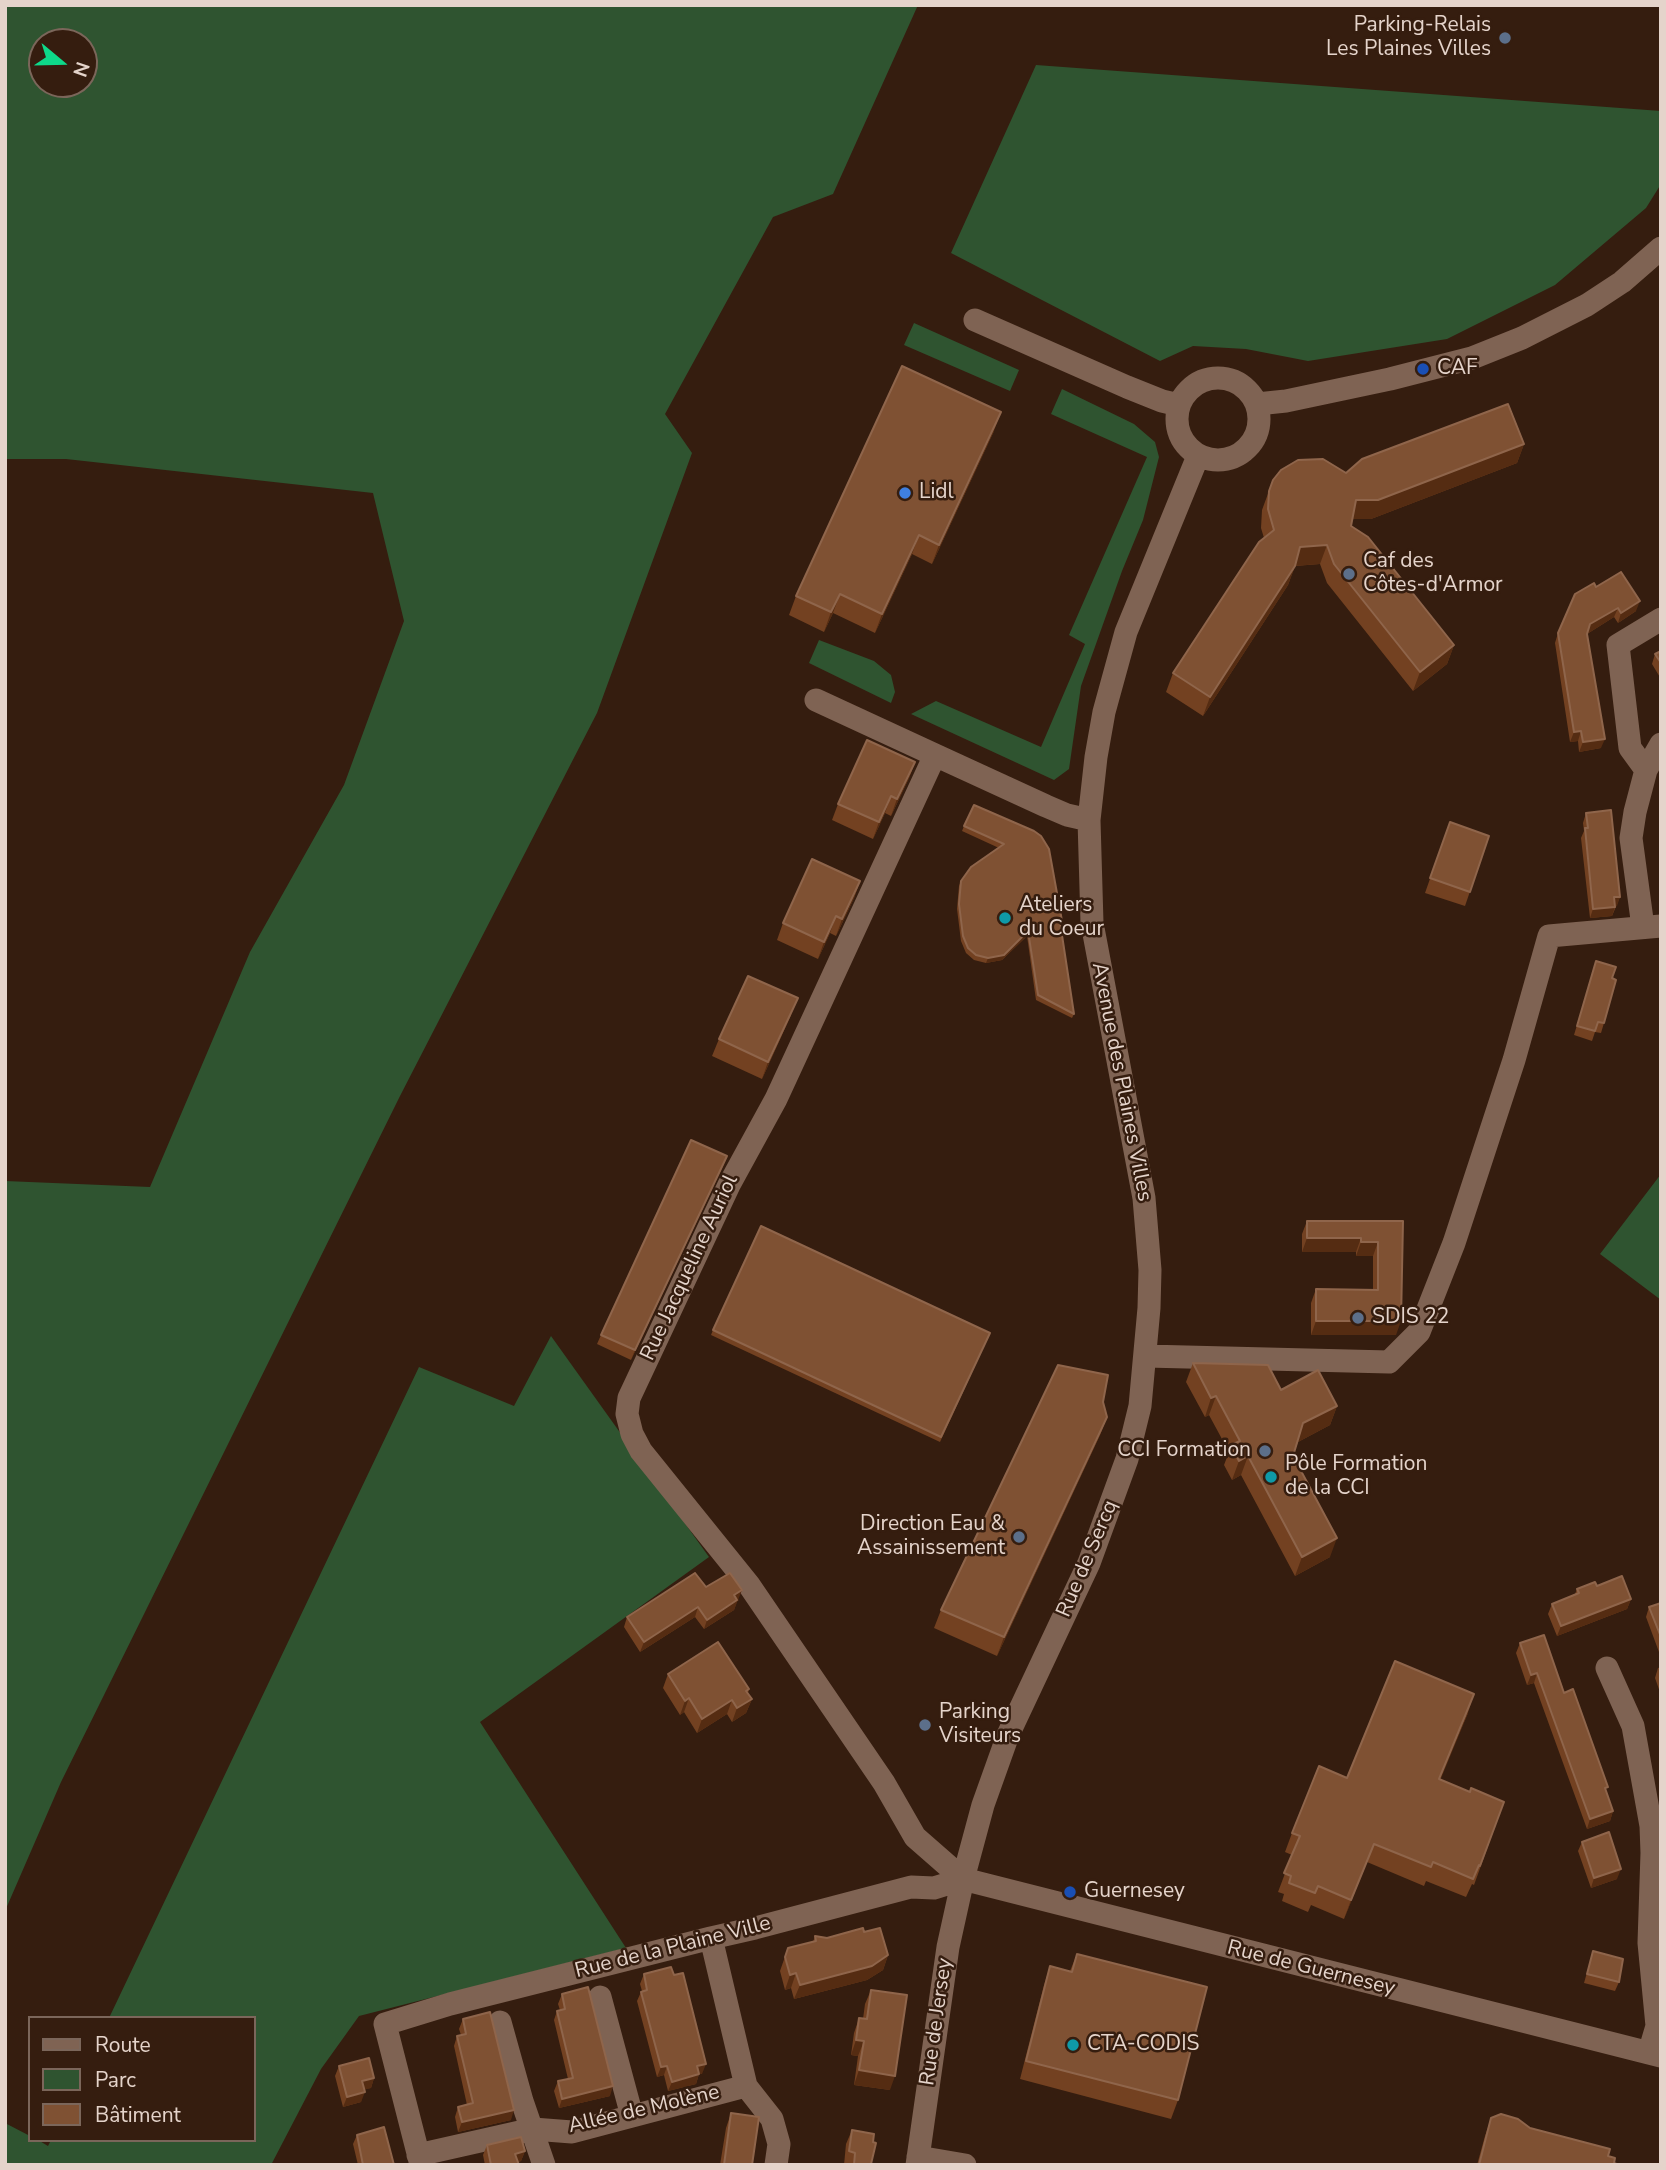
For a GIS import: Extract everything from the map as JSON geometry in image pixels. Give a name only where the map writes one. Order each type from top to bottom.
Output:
[{"type":"street","points":[[1257,404],[1286,401],[1390,379],[1472,358],[1522,338],[1578,310],[1622,282],[1661,248]]},
{"type":"street","points":[[975,320],[1126,387],[1179,405]]},
{"type":"street","points":[[1210,378],[1225,378],[1238,382],[1250,392],[1257,404],[1260,418],[1258,433],[1251,445],[1240,455],[1212,461],[1198,456],[1182,440],[1178,429],[1179,405],[1186,393],[1197,383],[1210,378]]},
{"type":"street","name":"Avenue des Plaines Villes","points":[[1146,1224],[1144,1198],[1091,923],[1089,820],[1102,723],[1126,632],[1198,456]]},
{"type":"street","points":[[1646,770],[1630,748],[1618,645],[1661,619]]},
{"type":"street","points":[[816,700],[1057,811],[1089,820]]},
{"type":"street","points":[[1146,1356],[1389,1362],[1419,1332],[1454,1243],[1510,1073],[1549,936],[1652,927],[1631,838],[1634,812],[1646,770],[1661,744]]},
{"type":"street","name":"Rue Jacqueline Auriol","points":[[935,755],[776,1099],[729,1185],[629,1398],[627,1414],[632,1434],[641,1451],[749,1585],[884,1783],[915,1837],[962,1880]]},
{"type":"street","name":"Rue de Sercq","points":[[962,1880],[983,1805],[1008,1735],[1089,1563],[1127,1459],[1140,1406],[1146,1356],[1150,1270],[1146,1224]]},
{"type":"street","points":[[1607,1668],[1633,1726],[1657,1853],[1649,1943],[1657,2026],[1655,2054]]},
{"type":"street","name":"Rue de la Plaine Ville","points":[[419,2160],[385,2024],[450,2004],[911,1887],[934,1888],[962,1880]]},
{"type":"street","name":"Rue de Guernesey","points":[[962,1880],[1655,2054]]},
{"type":"street","name":"Rue de Jersey","points":[[918,2161],[948,1947],[962,1880]]},
{"type":"street","points":[[711,1938],[746,2086],[772,2119],[779,2144],[776,2165]]},
{"type":"street","points":[[600,1997],[632,2116]]},
{"type":"street","points":[[500,2022],[522,2101],[544,2165]]},
{"type":"street","name":"Allée de Molène","points":[[419,2160],[533,2129],[572,2132],[746,2086]]},
{"type":"street","points":[[918,2161],[965,2165]]},
{"type":"green space","points":[[5,5],[918,5],[833,194],[773,217],[665,414],[692,453],[597,713],[400,1096],[61,1782],[5,1911],[5,1181],[150,1187],[250,952],[344,785],[404,621],[373,493],[66,459],[5,459]]},
{"type":"green space","points":[[1036,65],[1661,111],[1661,184],[1646,208],[1555,285],[1447,339],[1308,361],[1246,349],[1193,346],[1160,361],[951,253]]},
{"type":"green space","points":[[914,323],[1019,370],[1010,391],[904,345]]},
{"type":"green space","points":[[1062,389],[1134,424],[1155,442],[1159,457],[1143,520],[1081,686],[1069,769],[1054,780],[911,714],[936,701],[1041,747],[1085,644],[1069,635],[1147,457],[1051,414]]},
{"type":"green space","points":[[819,640],[874,661],[891,675],[895,692],[891,703],[809,663]]},
{"type":"green space","points":[[1661,1174],[1661,1300],[1600,1254]]},
{"type":"green space","points":[[551,1336],[709,1557],[480,1722],[626,1948],[359,2016],[321,2069],[271,2165],[5,2165],[5,2123],[28,2135],[28,2142],[41,2142],[48,2146],[50,2142],[256,2142],[256,2016],[110,2016],[419,1367],[514,1406]]},
{"type":"building","name":"Lidl","points":[[902,366],[1001,412],[939,545],[919,535],[882,614],[840,594],[831,612],[796,596]]},
{"type":"building","name":"Caf des Côtes-d'Armor","points":[[1508,404],[1524,444],[1378,500],[1356,500],[1351,526],[1368,537],[1454,645],[1420,672],[1334,564],[1327,545],[1300,547],[1295,566],[1210,697],[1173,673],[1259,542],[1274,530],[1268,509],[1269,491],[1281,470],[1298,460],[1323,459],[1346,473],[1362,459]]},
{"type":"building","points":[[1621,572],[1640,601],[1621,613],[1618,608],[1590,624],[1587,634],[1605,739],[1583,742],[1581,731],[1574,732],[1558,633],[1575,594],[1594,583],[1596,587]]},
{"type":"building","points":[[1661,651],[1661,663],[1655,654]]},
{"type":"building","points":[[867,740],[915,762],[897,799],[891,796],[879,822],[838,804]]},
{"type":"building","name":"Ateliers du Coeur","points":[[974,805],[1034,831],[1041,836],[1049,849],[1074,1014],[1038,995],[1028,931],[1004,955],[988,958],[976,955],[968,948],[963,936],[959,904],[961,881],[971,867],[1004,844],[964,826]]},
{"type":"building","points":[[1611,810],[1620,897],[1614,897],[1615,907],[1593,909],[1586,813]]},
{"type":"building","points":[[1450,822],[1489,836],[1470,892],[1430,878]]},
{"type":"building","points":[[812,859],[860,881],[842,919],[836,916],[824,942],[783,923]]},
{"type":"building","points":[[1596,961],[1616,967],[1612,978],[1616,980],[1604,1023],[1598,1022],[1595,1031],[1577,1026]]},
{"type":"building","points":[[748,976],[798,998],[768,1062],[719,1039]]},
{"type":"building","points":[[691,1140],[727,1156],[635,1350],[601,1335]]},
{"type":"building","points":[[1307,1221],[1403,1221],[1401,1321],[1316,1321],[1316,1289],[1378,1290],[1378,1242],[1361,1242],[1361,1238],[1307,1238]]},
{"type":"building","points":[[761,1226],[990,1333],[941,1437],[713,1330]]},
{"type":"building","name":"Pôle Formation de la CCI","points":[[1193,1363],[1268,1365],[1281,1390],[1318,1370],[1337,1406],[1303,1423],[1293,1456],[1337,1538],[1302,1557],[1248,1456],[1239,1461],[1231,1445],[1240,1441],[1216,1396],[1211,1398]]},
{"type":"building","name":"Direction Eau & Assainissement","points":[[1058,1365],[1108,1375],[1103,1402],[1107,1417],[1004,1637],[941,1610]]},
{"type":"building","points":[[695,1573],[706,1587],[730,1573],[742,1590],[734,1595],[737,1600],[707,1620],[698,1607],[644,1642],[627,1617]]},
{"type":"building","points":[[1622,1576],[1631,1599],[1561,1626],[1552,1604],[1579,1593],[1577,1589],[1595,1582],[1597,1586]]},
{"type":"building","points":[[1661,1603],[1661,1637],[1649,1607]]},
{"type":"building","points":[[1544,1635],[1564,1693],[1573,1689],[1608,1787],[1605,1788],[1613,1811],[1590,1819],[1537,1673],[1531,1675],[1520,1643]]},
{"type":"building","points":[[718,1642],[749,1689],[746,1691],[752,1699],[737,1708],[732,1700],[702,1719],[689,1698],[685,1701],[668,1674]]},
{"type":"building","points":[[1395,1661],[1474,1694],[1439,1779],[1470,1792],[1471,1788],[1504,1802],[1480,1866],[1473,1879],[1433,1862],[1431,1867],[1374,1844],[1351,1900],[1318,1886],[1315,1893],[1289,1883],[1291,1876],[1284,1873],[1300,1836],[1292,1833],[1319,1766],[1347,1778]]},
{"type":"building","points":[[1609,1832],[1621,1869],[1594,1878],[1582,1842]]},
{"type":"building","points":[[863,1928],[864,1932],[880,1928],[888,1955],[872,1966],[800,1985],[796,1973],[790,1975],[785,1957],[788,1948],[816,1941],[815,1936],[827,1938]]},
{"type":"building","points":[[1593,1951],[1623,1959],[1619,1982],[1587,1974]]},
{"type":"building","name":"CTA-CODIS","points":[[1077,1954],[1207,1987],[1178,2100],[1026,2061],[1050,1966],[1072,1972]]},
{"type":"building","points":[[671,1967],[674,1975],[683,1973],[706,2064],[697,2066],[699,2074],[672,2082],[667,2066],[661,2067],[641,1992],[647,1990],[644,1974]]},
{"type":"building","points":[[588,1987],[613,2086],[562,2099],[558,2081],[573,2078],[557,2011],[565,2009],[562,1994]]},
{"type":"building","points":[[871,1990],[907,1995],[895,2076],[859,2070],[864,2041],[856,2040],[859,2018],[867,2019]]},
{"type":"building","points":[[490,2012],[514,2110],[462,2122],[458,2107],[473,2103],[457,2036],[466,2034],[463,2019]]},
{"type":"building","points":[[369,2058],[374,2078],[362,2081],[365,2092],[347,2097],[339,2066]]},
{"type":"building","points":[[731,2113],[759,2117],[752,2165],[724,2165]]},
{"type":"building","points":[[1501,2114],[1518,2119],[1530,2128],[1610,2149],[1608,2156],[1615,2158],[1614,2163],[1619,2165],[1479,2165],[1491,2118]]},
{"type":"building","points":[[384,2127],[394,2165],[363,2165],[357,2135]]},
{"type":"building","points":[[852,2130],[874,2134],[873,2142],[876,2143],[871,2164],[876,2165],[854,2165],[855,2153],[849,2151]]},
{"type":"building","points":[[521,2137],[525,2151],[515,2154],[519,2165],[491,2165],[487,2145]]},
{"type":"place","name":"Parking-Relais Les Plaines Villes","points":[[1505,38]]},
{"type":"place","name":"CAF","points":[[1423,369]]},
{"type":"place","name":"Lidl","points":[[905,493]]},
{"type":"place","name":"Caf des Côtes-d'Armor","points":[[1349,574]]},
{"type":"place","name":"Ateliers du Coeur","points":[[1005,918]]},
{"type":"place","name":"SDIS 22","points":[[1358,1318]]},
{"type":"place","name":"CCI Formation","points":[[1265,1451]]},
{"type":"place","name":"Pôle Formation de la CCI","points":[[1271,1477]]},
{"type":"place","name":"Direction Eau & Assainissement","points":[[1019,1537]]},
{"type":"place","name":"Parking Visiteurs","points":[[925,1725]]},
{"type":"place","name":"Guernesey","points":[[1070,1892]]},
{"type":"place","name":"CTA-CODIS","points":[[1073,2045]]}]
